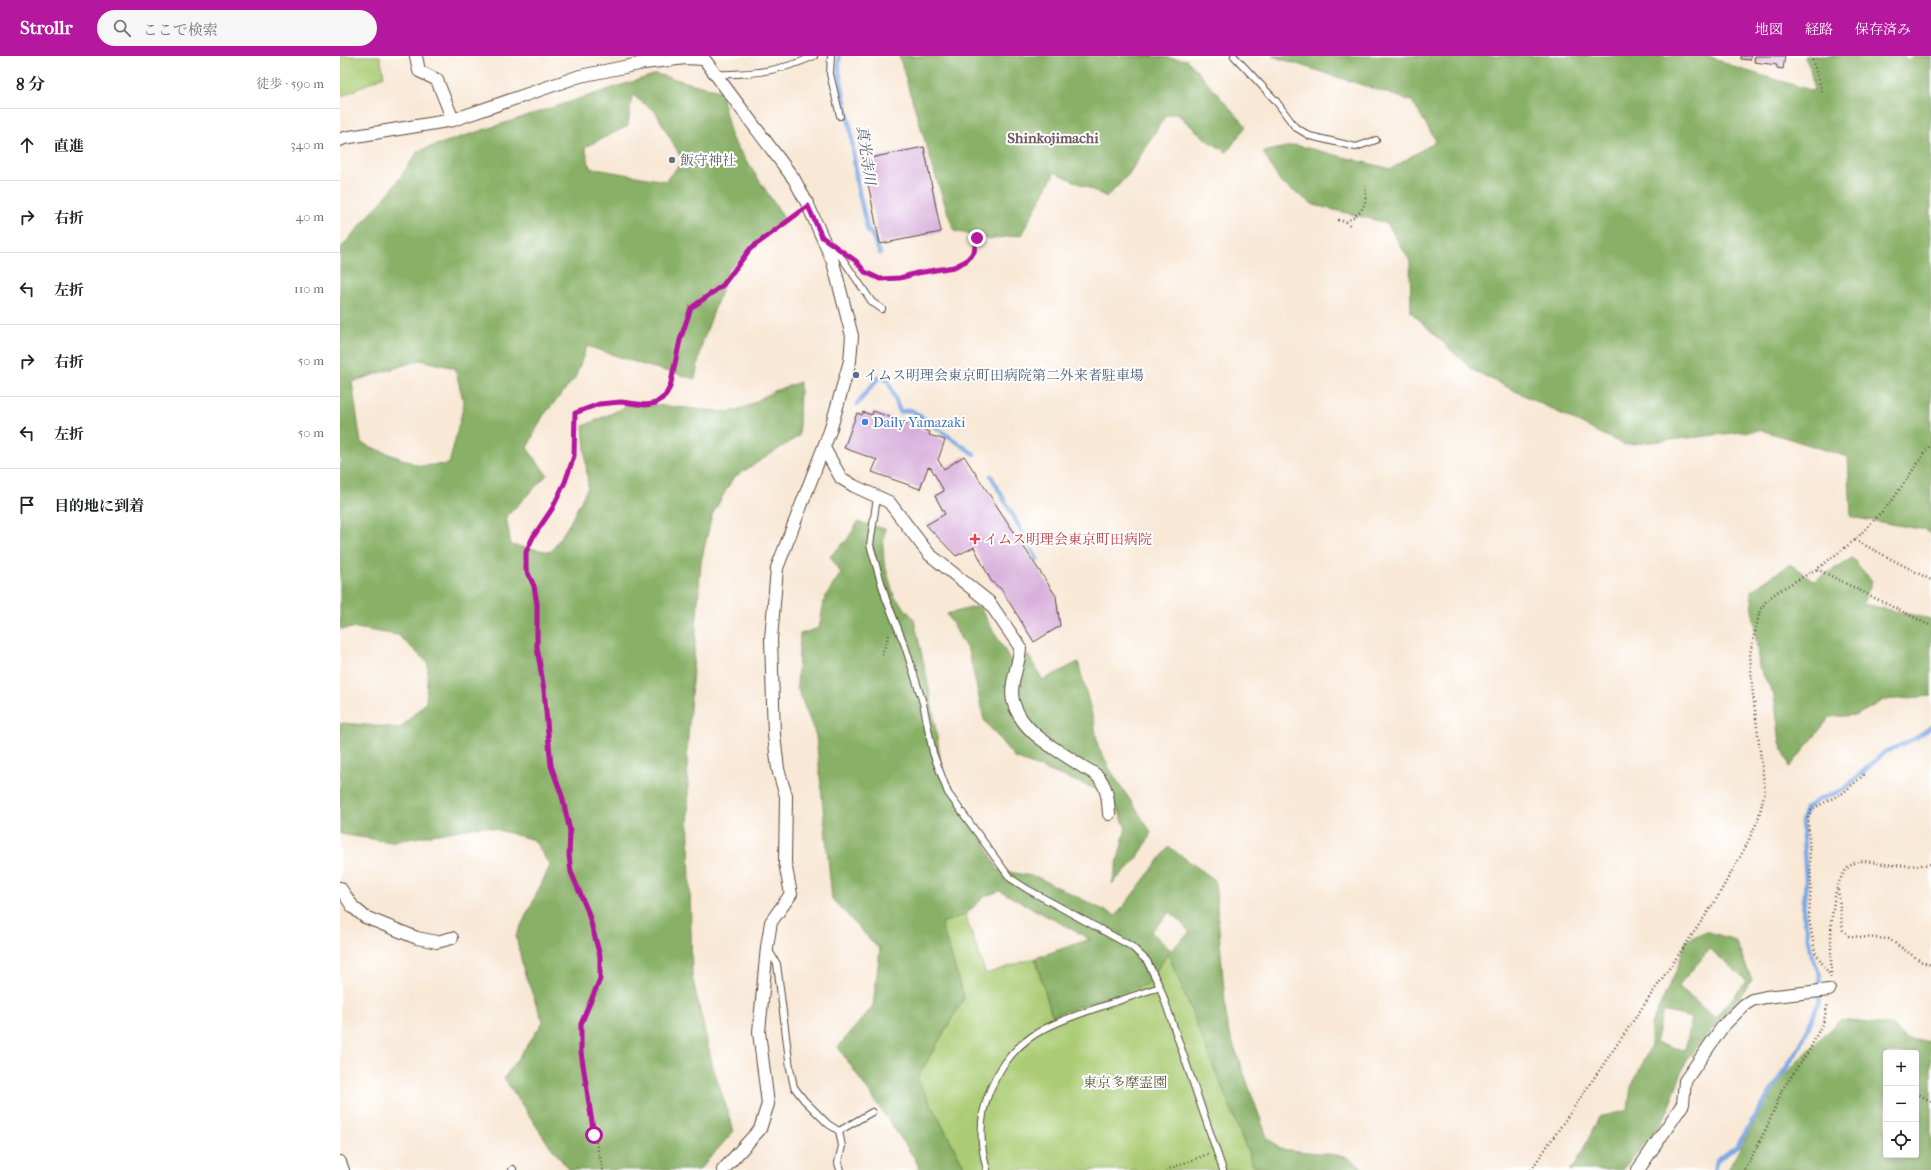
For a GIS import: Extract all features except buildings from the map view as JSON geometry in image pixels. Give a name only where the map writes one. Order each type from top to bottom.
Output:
[{"type":"street","points":[[416,56],[419,71],[437,80],[452,120]]},
{"type":"street","points":[[340,140],[452,120],[580,76],[644,63],[704,57],[794,179],[833,262],[852,336],[852,346],[846,376],[824,448],[777,568],[771,639],[774,735],[778,769],[786,796],[785,863],[791,894],[771,922],[768,947],[759,1032],[768,1104],[760,1129],[723,1170]]},
{"type":"street","points":[[824,448],[841,478],[889,502],[929,554],[989,602],[1020,646],[1020,656],[1012,687],[1013,700],[1020,717],[1037,738],[1100,777],[1107,793],[1109,814]]},
{"type":"street","points":[[340,888],[353,907],[365,916],[417,938],[438,942],[452,938]]},
{"type":"street","points":[[1638,1170],[1683,1104],[1685,1081],[1723,1026],[1752,1000],[1830,990]]},
{"type":"street","points":[[340,1162],[343,1170]]},
{"type":"lane","points":[[716,74],[762,73],[784,69],[814,56]]},
{"type":"lane","points":[[831,56],[830,74],[840,116]]},
{"type":"lane","points":[[1234,56],[1271,95],[1295,128],[1310,136],[1356,147],[1376,140]]},
{"type":"lane","points":[[822,237],[842,258],[872,302],[882,310]]},
{"type":"lane","points":[[876,496],[870,545],[894,621],[905,646],[923,703],[933,753],[948,793],[1010,878],[1027,889],[1131,946],[1147,961],[1160,987],[1223,1170]]},
{"type":"lane","points":[[768,947],[777,964],[789,1061],[794,1087],[804,1100],[828,1124],[839,1131],[842,1146],[838,1163],[840,1170]]},
{"type":"lane","points":[[987,1170],[982,1148],[982,1114],[995,1078],[1014,1051],[1028,1038],[1054,1022],[1160,987]]},
{"type":"lane","points":[[839,1131],[872,1112]]},
{"type":"path","points":[[1811,56],[1822,91]]},
{"type":"path","points":[[1346,222],[1362,209],[1367,198],[1365,186]]},
{"type":"path","points":[[603,1170],[594,1135],[581,1052],[581,1024],[600,979],[600,956],[588,912],[571,872],[569,855],[570,831],[562,796],[551,766],[544,690],[537,647],[537,604],[534,586],[526,569],[526,552],[533,537],[552,509],[574,456],[575,413],[599,404],[621,402],[646,405],[656,403],[665,396],[670,387],[680,340],[691,308],[723,285],[750,249],[808,206]]},
{"type":"path","points":[[1338,220],[1346,222],[1352,227]]},
{"type":"path","points":[[861,267],[865,272],[880,279],[900,278],[917,273],[954,267],[966,261],[974,252],[977,238]]},
{"type":"path","points":[[1531,1170],[1714,903],[1755,827],[1763,805],[1765,791],[1752,686],[1750,654],[1760,610],[1767,600],[1780,590],[1817,569],[1855,540],[1891,502],[1931,444]]},
{"type":"path","points":[[1855,540],[1931,580]]},
{"type":"path","points":[[1817,569],[1931,626]]},
{"type":"path","points":[[882,656],[894,621]]},
{"type":"path","points":[[1831,978],[1815,952],[1809,919],[1811,884],[1808,817],[1812,809],[1844,793],[1866,774]]},
{"type":"path","points":[[1745,1170],[1768,1127],[1782,1090],[1810,1049],[1824,1020],[1831,978],[1832,909],[1838,888],[1846,870],[1858,861],[1898,865],[1931,864]]},
{"type":"path","points":[[1838,888],[1843,930],[1849,936],[1889,939],[1922,962],[1931,965]]},
{"type":"path","points":[[1919,1095],[1931,1101]]},
{"type":"path","points":[[1166,1170],[1216,1151]]},
{"type":"green space","points":[[340,56],[380,56],[384,76],[340,97]]},
{"type":"green space","points":[[899,56],[1150,56],[1187,60],[1246,126],[1227,152],[1208,141],[1176,113],[1165,116],[1129,174],[1107,197],[1055,172],[1021,235],[990,239],[954,231]]},
{"type":"green space","points":[[1272,56],[1709,56],[1737,68],[1814,91],[1810,68],[1804,56],[1904,56],[1908,61],[1915,56],[1931,56],[1931,534],[1926,530],[1851,517],[1848,457],[1761,430],[1624,445],[1471,369],[1411,312],[1410,261],[1387,223],[1314,205],[1280,182],[1263,152],[1296,145],[1391,169],[1436,141],[1412,101]]},
{"type":"green space","points":[[656,74],[720,91],[732,139],[784,218],[729,269],[702,344],[695,379],[644,365],[587,346],[575,378],[543,416],[527,448],[547,475],[506,517],[511,545],[551,552],[570,523],[588,487],[583,426],[635,403],[728,412],[746,407],[774,391],[800,382],[799,436],[733,478],[712,515],[701,562],[687,750],[692,976],[713,1067],[734,1131],[699,1170],[569,1170],[547,1142],[504,1078],[543,1022],[524,972],[516,936],[550,866],[534,840],[484,826],[391,842],[340,834],[340,724],[400,728],[426,702],[428,663],[398,635],[356,628],[340,629],[340,249],[393,188],[418,151]],"holes":[[[632,95],[655,111],[683,161],[665,181],[590,168],[585,147],[628,126]],[[420,360],[455,368],[464,404],[449,464],[420,466],[361,443],[352,382]]]},
{"type":"green space","points":[[858,522],[885,529],[883,546],[884,562],[894,596],[914,619],[929,688],[943,774],[981,835],[998,870],[1037,877],[1116,916],[1169,847],[1215,880],[1227,1027],[1267,1137],[1280,1149],[1345,1156],[1365,1170],[1276,1170],[1253,1165],[1168,953],[1148,984],[1052,1015],[1035,958],[1090,939],[1000,891],[985,896],[965,915],[941,923],[964,998],[917,1078],[966,1170],[920,1170],[915,1159],[838,1047],[873,1006],[880,950],[832,899],[816,736],[797,687],[800,634],[819,628],[825,597],[841,573],[830,556],[847,540]],"holes":[[[1170,912],[1190,932],[1171,950],[1151,932]]]},
{"type":"green space","points":[[1852,558],[1872,581],[1863,604],[1931,619],[1931,696],[1884,700],[1857,715],[1830,717],[1790,767],[1780,742],[1774,695],[1759,667],[1751,591],[1790,564],[1814,581]]},
{"type":"green space","points":[[979,606],[1012,663],[1028,655],[1043,680],[1078,662],[1094,722],[1098,746],[1109,768],[1151,832],[1140,853],[1130,866],[1112,884],[1126,828],[1119,812],[1099,790],[1015,758],[984,720],[969,653],[947,614]]},
{"type":"green space","name":"東京多摩霊園","points":[[965,915],[986,974],[1035,958],[1052,1015],[1168,952],[1253,1165],[1276,1170],[966,1170],[917,1078],[964,998],[941,923]]},
{"type":"green space","points":[[1706,931],[1735,940],[1752,980],[1687,1059],[1663,1122],[1622,1170],[1569,1170],[1575,1166],[1599,1117],[1628,1110],[1631,1087],[1651,1046],[1651,1024],[1677,969],[1686,941]],"holes":[[[1710,949],[1747,981],[1715,1018],[1678,986]],[[1663,1011],[1692,1018],[1685,1050],[1655,1043]]]},
{"type":"green space","points":[[1839,1020],[1891,1025],[1907,1039],[1931,1042],[1931,1170],[1728,1170],[1775,1084]]},
{"type":"waterway","name":"真光寺川","points":[[839,56],[839,71],[851,132],[857,184],[868,232],[871,233],[880,253]]},
{"type":"waterway","points":[[879,377],[888,380],[900,412],[911,410],[974,454]]},
{"type":"waterway","points":[[857,404],[879,377]]},
{"type":"waterway","points":[[991,476],[1037,559]]},
{"type":"waterway","points":[[1714,1170],[1717,1161],[1738,1145],[1801,1045],[1819,1002],[1820,975],[1811,953],[1803,912],[1806,881],[1802,822],[1806,808],[1818,800],[1843,790],[1885,752],[1916,738],[1931,727]]},
{"type":"place","name":"飯守神社","points":[[672,160]]},
{"type":"place","name":"イムス明理会東京町田病院第二外来者駐車場","points":[[856,375]]},
{"type":"place","name":"Daily Yamazaki","points":[[865,422]]},
{"type":"place","name":"イムス明理会東京町田病院","points":[[975,539]]},
{"type":"district","name":"Shinkojimachi","points":[[1053,138]]},
{"type":"route","points":[[594,1135],[581,1052],[581,1024],[600,979],[600,956],[588,912],[571,872],[569,855],[570,831],[562,796],[551,766],[544,690],[537,647],[537,604],[534,586],[526,569],[526,552],[533,537],[552,509],[565,482],[574,456],[573,432],[575,413],[599,404],[621,402],[646,405],[656,403],[665,396],[670,387],[680,340],[691,308],[723,285],[750,249],[808,206],[822,237],[856,261],[865,272],[880,279],[900,278],[917,273],[954,267],[966,261],[974,252],[977,238]]}]
